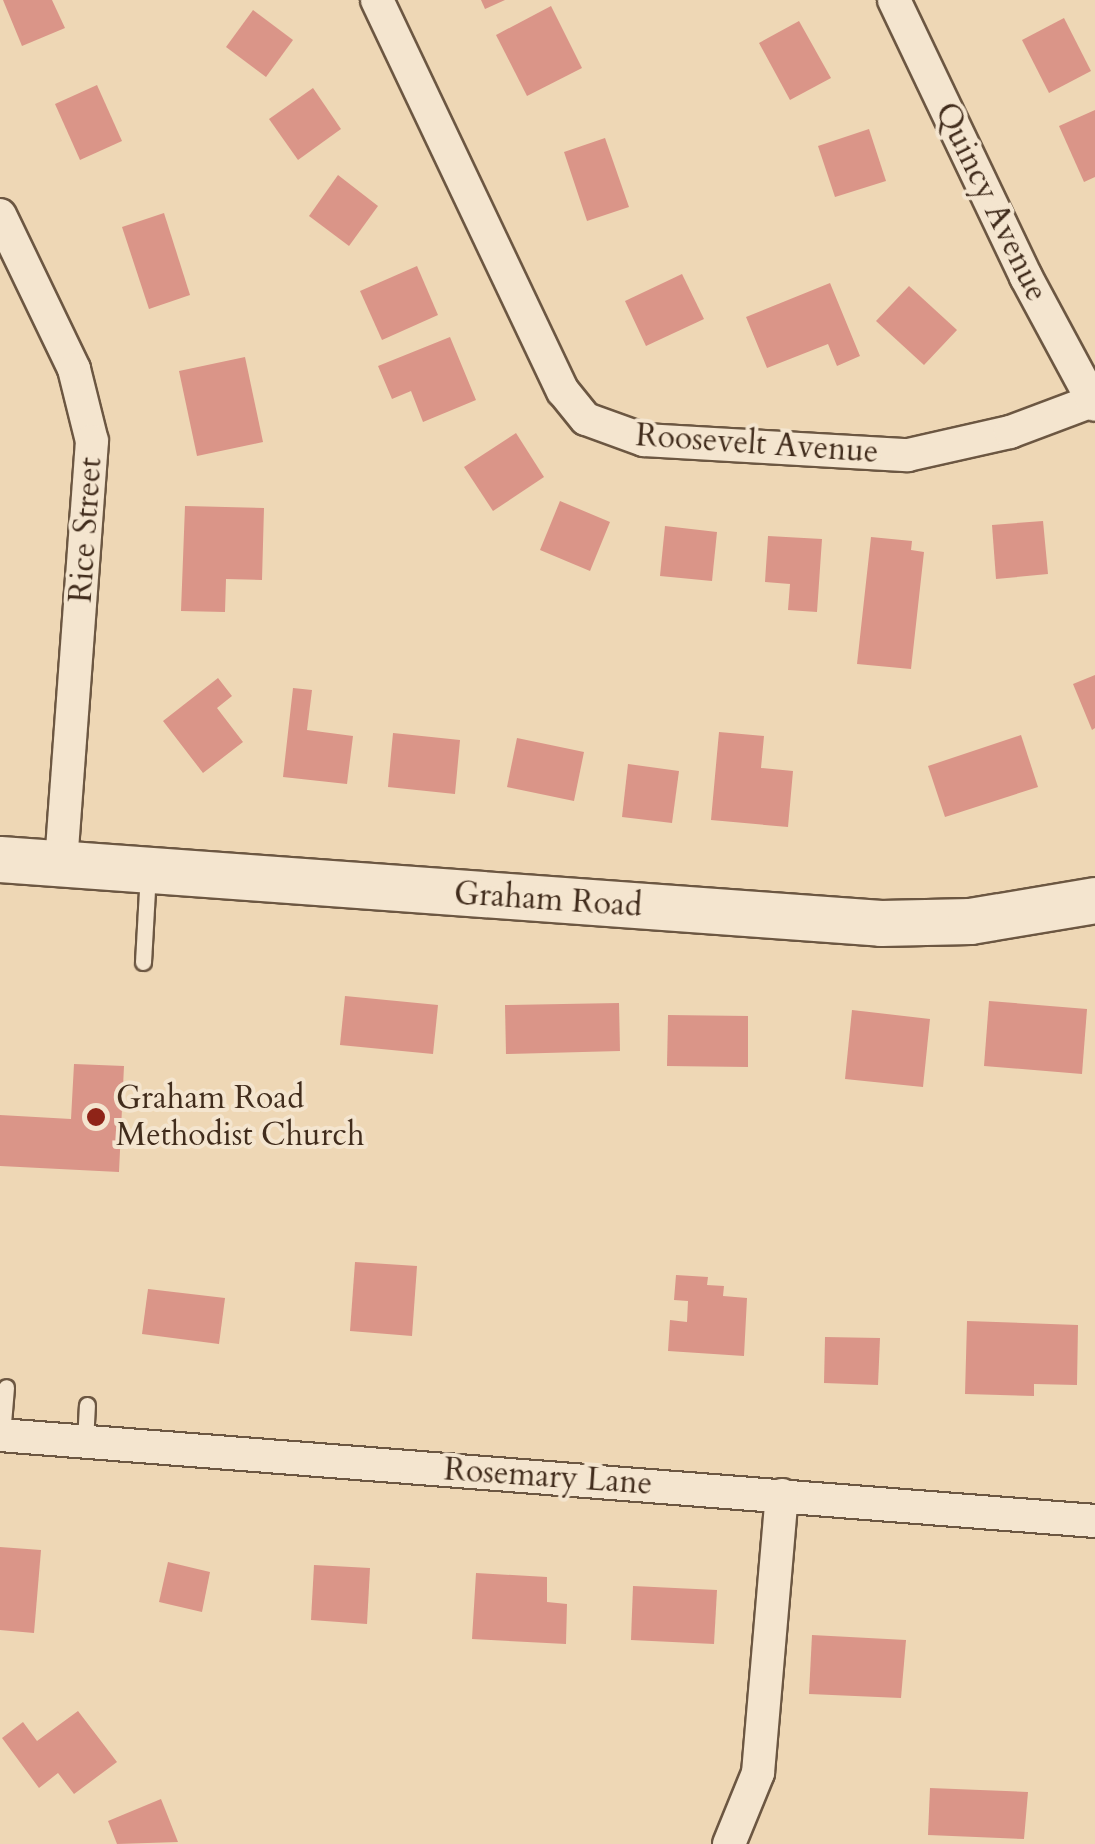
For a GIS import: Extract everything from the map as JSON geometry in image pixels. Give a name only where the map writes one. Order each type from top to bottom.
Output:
[{"type":"street","name":"Roosevelt Avenue","points":[[377,0],[562,390],[586,419],[644,440],[908,455],[952,449],[1094,402]]},
{"type":"street","name":"Quincy Avenue","points":[[894,0],[1026,277],[1094,402]]},
{"type":"street","name":"Rice Street","points":[[0,215],[74,370],[92,441],[61,864]]},
{"type":"street","name":"Graham Road","points":[[0,859],[881,923],[970,921],[1095,900]]},
{"type":"street","name":"Rosemary Lane","points":[[1,1435],[1095,1521]]},
{"type":"street","points":[[729,1844],[758,1773],[782,1496]]},
{"type":"lane","points":[[143,962],[148,870]]},
{"type":"lane","points":[[1,1435],[6,1387]]},
{"type":"lane","points":[[84,1442],[88,1405]]},
{"type":"building","points":[[3,0],[52,0],[65,28],[22,46]]},
{"type":"building","points":[[481,0],[505,0],[485,9]]},
{"type":"building","points":[[551,6],[582,68],[527,96],[496,35]]},
{"type":"building","points":[[253,10],[293,40],[266,77],[226,47]]},
{"type":"building","points":[[1064,18],[1091,71],[1049,93],[1022,40]]},
{"type":"building","points":[[799,21],[831,78],[790,100],[759,43]]},
{"type":"building","points":[[97,85],[122,141],[80,160],[55,104]]},
{"type":"building","points":[[313,88],[341,129],[298,160],[269,119]]},
{"type":"building","points":[[1095,110],[1095,177],[1084,182],[1059,126]]},
{"type":"building","points":[[869,129],[886,181],[835,197],[818,146]]},
{"type":"building","points":[[605,138],[629,207],[587,221],[564,152]]},
{"type":"building","points":[[338,175],[378,206],[349,246],[309,216]]},
{"type":"building","points":[[164,213],[190,295],[149,309],[122,227]]},
{"type":"building","points":[[417,266],[438,315],[382,340],[360,291]]},
{"type":"building","points":[[682,274],[704,319],[646,346],[625,301]]},
{"type":"building","points":[[830,283],[860,356],[837,366],[828,344],[767,368],[746,317]]},
{"type":"building","points":[[909,286],[957,330],[924,365],[876,321]]},
{"type":"building","points":[[450,337],[476,400],[423,422],[411,391],[392,399],[378,366]]},
{"type":"building","points":[[245,357],[263,442],[197,456],[179,371]]},
{"type":"building","points":[[516,433],[544,477],[493,511],[464,467]]},
{"type":"building","points":[[560,501],[610,522],[590,571],[540,550]]},
{"type":"building","points":[[185,506],[264,508],[262,580],[226,579],[225,612],[181,611]]},
{"type":"building","points":[[1043,521],[1048,574],[996,579],[992,525]]},
{"type":"building","points":[[665,526],[717,532],[712,581],[660,576]]},
{"type":"building","points":[[768,536],[822,539],[817,612],[788,610],[790,584],[765,582]]},
{"type":"building","points":[[871,537],[912,541],[911,550],[924,552],[911,669],[857,664]]},
{"type":"building","points":[[1095,675],[1095,728],[1092,730],[1073,684]]},
{"type":"building","points":[[218,678],[232,696],[217,708],[243,742],[203,773],[163,721]]},
{"type":"building","points":[[293,688],[312,690],[307,730],[353,736],[347,784],[283,777]]},
{"type":"building","points":[[719,732],[764,736],[761,768],[793,771],[788,827],[711,820]]},
{"type":"building","points":[[393,733],[460,740],[455,794],[388,787]]},
{"type":"building","points":[[1021,735],[1038,787],[945,817],[928,766]]},
{"type":"building","points":[[517,738],[584,752],[574,801],[507,787]]},
{"type":"building","points":[[628,764],[679,771],[672,823],[622,817]]},
{"type":"building","points":[[345,996],[438,1005],[433,1054],[340,1045]]},
{"type":"building","points":[[989,1001],[1087,1009],[1082,1074],[984,1066]]},
{"type":"building","points":[[619,1003],[620,1051],[506,1054],[505,1005]]},
{"type":"building","points":[[852,1010],[930,1019],[923,1087],[845,1079]]},
{"type":"building","points":[[668,1015],[748,1016],[748,1067],[667,1066]]},
{"type":"building","name":"Graham Road Methodist Church","points":[[74,1064],[124,1066],[119,1172],[0,1166],[0,1115],[71,1119]]},
{"type":"building","points":[[355,1262],[417,1266],[412,1336],[350,1331]]},
{"type":"building","points":[[676,1275],[708,1277],[707,1285],[724,1286],[723,1296],[747,1298],[744,1356],[668,1351],[670,1320],[687,1322],[688,1301],[674,1300]]},
{"type":"building","points":[[148,1289],[225,1298],[219,1344],[142,1334]]},
{"type":"building","points":[[967,1321],[1078,1325],[1077,1385],[1034,1384],[1034,1396],[965,1394]]},
{"type":"building","points":[[825,1337],[880,1338],[878,1385],[824,1383]]},
{"type":"building","points":[[0,1547],[41,1550],[34,1633],[0,1630]]},
{"type":"building","points":[[168,1562],[210,1572],[202,1612],[159,1602]]},
{"type":"building","points":[[314,1565],[370,1568],[367,1624],[311,1620]]},
{"type":"building","points":[[476,1573],[547,1577],[547,1602],[567,1604],[566,1644],[472,1639]]},
{"type":"building","points":[[633,1586],[717,1590],[714,1644],[631,1640]]},
{"type":"building","points":[[812,1635],[906,1640],[901,1698],[809,1694]]},
{"type":"building","points":[[78,1711],[117,1762],[74,1794],[58,1773],[39,1788],[2,1738],[23,1722],[37,1741]]},
{"type":"building","points":[[930,1788],[1028,1792],[1024,1839],[928,1835]]},
{"type":"building","points":[[161,1799],[178,1842],[117,1844],[108,1821]]},
{"type":"place","name":"Graham Road Methodist Church","points":[[96,1117]]}]
